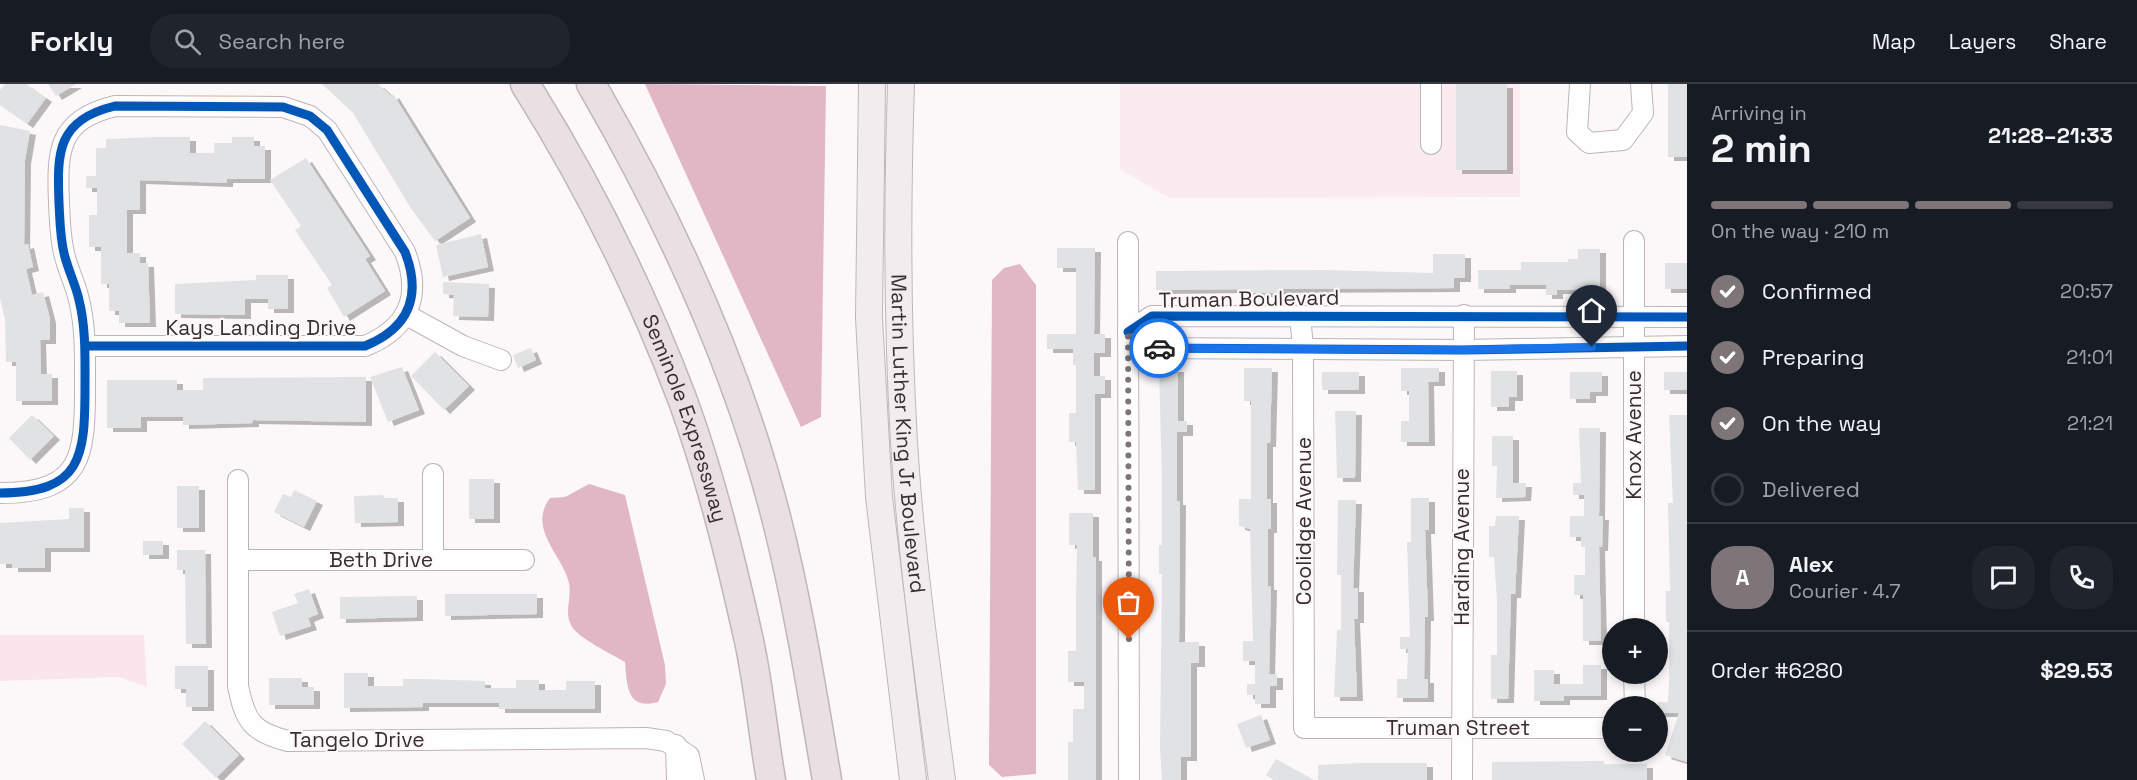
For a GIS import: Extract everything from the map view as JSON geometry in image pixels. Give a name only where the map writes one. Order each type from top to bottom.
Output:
[{"type":"highway","name":"Seminole Expressway","points":[[525,84],[554,129],[610,233],[635,284],[683,402],[722,528],[750,644],[771,780]]},
{"type":"highway","points":[[591,84],[638,165],[677,245],[712,325],[741,406],[776,516],[802,637],[827,780]]},
{"type":"main road","name":"Martin Luther King Jr Boulevard","points":[[872,84],[869,318],[878,485],[913,780]]},
{"type":"main road","name":"Martin Luther King Jr Boulevard","points":[[901,84],[897,186],[904,442],[914,562],[942,780]]},
{"type":"street","points":[[1431,84],[1431,144]]},
{"type":"street","points":[[1580,84],[1577,132],[1590,143],[1623,140],[1643,113],[1641,84]]},
{"type":"street","name":"Kays Landing Drive","points":[[0,493],[25,493],[48,488],[68,474],[81,455],[85,426],[85,346],[80,300],[64,256],[61,238],[57,160],[63,141],[75,125],[98,110],[115,106],[283,107],[310,116],[327,130],[405,252],[413,272],[411,301],[400,325],[383,339],[365,346],[85,346]]},
{"type":"street","name":"Knox Avenue","points":[[1634,241],[1634,618]]},
{"type":"street","points":[[1128,242],[1129,780]]},
{"type":"street","points":[[405,314],[463,346],[501,360]]},
{"type":"street","name":"Coolidge Avenue","points":[[1300,315],[1303,348],[1304,728]]},
{"type":"street","name":"Harding Avenue","points":[[1462,780],[1464,315]]},
{"type":"street","name":"Truman Boulevard","points":[[1128,332],[1152,316],[1687,317]]},
{"type":"street","points":[[1128,332],[1148,348],[1463,350],[1687,346]]},
{"type":"street","points":[[433,474],[433,560]]},
{"type":"street","name":"Tangelo Drive","points":[[238,480],[238,686],[243,708],[264,735],[288,741],[646,738],[676,745]]},
{"type":"street","name":"Beth Drive","points":[[238,560],[524,560]]},
{"type":"street","name":"Truman Street","points":[[1304,728],[1602,728]]},
{"type":"street","points":[[676,745],[677,780]]},
{"type":"street","points":[[676,745],[689,756],[694,780]]},
{"type":"shaded area","points":[[645,84],[826,86],[821,417],[801,427]]},
{"type":"shaded area","points":[[1120,84],[1520,84],[1520,197],[1169,198],[1120,169]]},
{"type":"shaded area","points":[[1020,264],[1036,285],[1036,774],[1002,777],[989,765],[992,280],[1004,268]]},
{"type":"shaded area","points":[[589,484],[625,495],[665,665],[666,684],[658,702],[647,704],[634,699],[630,694],[626,679],[625,662],[580,635],[569,620],[569,583],[548,541],[542,520],[544,509],[550,498],[565,497]]},
{"type":"shaded area","points":[[0,635],[144,635],[147,687],[119,677],[0,681]]},
{"type":"building","points":[[5,84],[26,84],[46,98],[27,124],[0,105],[0,90]]},
{"type":"building","points":[[48,84],[76,84],[56,96]]},
{"type":"building","points":[[322,84],[378,84],[391,96],[393,94],[470,218],[435,241],[412,210],[353,113]]},
{"type":"building","points":[[1456,84],[1507,84],[1507,170],[1456,170]]},
{"type":"building","points":[[1668,84],[1687,84],[1687,157],[1668,157]]},
{"type":"building","points":[[0,125],[30,131],[25,160],[24,245],[28,244],[33,267],[26,269],[32,295],[43,292],[50,319],[50,340],[40,340],[41,374],[52,374],[52,401],[16,401],[16,362],[6,362],[5,319],[0,299]]},
{"type":"building","points":[[190,137],[190,153],[214,153],[214,143],[232,143],[232,137],[254,137],[254,146],[265,146],[265,179],[227,179],[227,183],[140,180],[140,210],[127,210],[127,253],[140,253],[140,263],[148,263],[150,323],[119,323],[119,311],[109,311],[109,284],[101,284],[101,247],[89,247],[89,215],[97,215],[97,188],[86,188],[86,176],[96,176],[96,148],[106,148],[106,139]]},
{"type":"building","points":[[306,158],[370,256],[365,259],[385,291],[344,317],[327,288],[332,285],[295,230],[301,226],[270,180]]},
{"type":"building","points":[[481,234],[488,267],[443,277],[436,245]]},
{"type":"building","points":[[1057,248],[1095,248],[1094,334],[1105,334],[1105,353],[1094,353],[1094,376],[1105,376],[1105,394],[1095,394],[1095,490],[1078,490],[1076,442],[1069,442],[1069,413],[1076,413],[1076,365],[1073,365],[1073,349],[1047,349],[1047,334],[1076,334],[1076,268],[1057,268]]},
{"type":"building","points":[[1578,249],[1600,249],[1600,290],[1557,290],[1557,295],[1546,295],[1546,285],[1510,285],[1510,289],[1478,289],[1478,270],[1521,270],[1521,262],[1568,262],[1568,259],[1578,259]]},
{"type":"building","points":[[1433,254],[1465,254],[1465,278],[1454,278],[1454,288],[1281,289],[1281,293],[1247,293],[1247,289],[1156,290],[1156,271],[1324,270],[1433,273]]},
{"type":"building","points":[[1665,263],[1687,263],[1687,289],[1665,289]]},
{"type":"building","points":[[256,275],[288,275],[288,309],[268,309],[268,299],[245,299],[245,315],[175,314],[175,284],[256,280]]},
{"type":"building","points":[[443,282],[489,284],[488,317],[453,316],[454,295],[443,294]]},
{"type":"building","points":[[531,348],[536,360],[518,368],[513,355]]},
{"type":"building","points":[[435,352],[469,386],[444,410],[411,376]]},
{"type":"building","points":[[402,367],[419,410],[388,422],[370,377]]},
{"type":"building","points":[[1159,368],[1178,368],[1178,421],[1187,421],[1187,432],[1177,432],[1177,501],[1180,501],[1179,642],[1199,642],[1199,663],[1191,663],[1191,757],[1181,757],[1181,780],[1162,780],[1160,747],[1162,574],[1159,574],[1159,545],[1162,545],[1162,481]]},
{"type":"building","points":[[1244,368],[1272,368],[1270,443],[1267,443],[1267,499],[1271,499],[1271,529],[1268,529],[1268,586],[1271,586],[1269,674],[1277,674],[1277,686],[1270,686],[1270,704],[1255,704],[1255,695],[1247,695],[1247,684],[1255,684],[1255,661],[1243,661],[1243,641],[1253,641],[1250,529],[1239,526],[1239,499],[1251,499],[1251,401],[1244,401]]},
{"type":"building","points":[[1401,368],[1439,368],[1439,382],[1428,382],[1429,442],[1401,442],[1401,421],[1409,421],[1409,391],[1401,391]]},
{"type":"building","points":[[1491,371],[1517,371],[1517,397],[1509,397],[1509,407],[1491,407]]},
{"type":"building","points":[[1322,372],[1359,372],[1359,390],[1322,390]]},
{"type":"building","points":[[1570,372],[1602,372],[1602,392],[1590,392],[1590,399],[1570,399]]},
{"type":"building","points":[[1664,372],[1687,372],[1687,390],[1664,390]]},
{"type":"building","points":[[366,377],[366,422],[253,420],[253,423],[183,425],[183,417],[141,417],[141,428],[107,428],[107,380],[177,380],[177,390],[203,390],[203,378]]},
{"type":"building","points":[[1335,411],[1356,411],[1355,478],[1337,478]]},
{"type":"building","points":[[32,415],[54,436],[30,460],[9,438]]},
{"type":"building","points":[[1669,415],[1687,415],[1687,762],[1668,756],[1668,746],[1679,713],[1668,713],[1669,622],[1666,618],[1666,591],[1670,591],[1668,503],[1673,503]]},
{"type":"building","points":[[1579,428],[1600,428],[1599,516],[1603,516],[1602,547],[1599,547],[1601,641],[1583,641],[1583,595],[1574,595],[1574,575],[1585,575],[1585,547],[1581,547],[1581,537],[1570,537],[1570,516],[1584,516],[1584,495],[1573,495],[1573,483],[1581,483]]},
{"type":"building","points":[[1492,436],[1513,436],[1513,483],[1526,483],[1525,497],[1496,498],[1497,466],[1492,466]]},
{"type":"building","points":[[469,479],[494,479],[494,519],[469,519]]},
{"type":"building","points":[[177,486],[199,486],[199,528],[177,528]]},
{"type":"building","points":[[294,490],[317,501],[304,527],[274,512],[283,494],[291,497]]},
{"type":"building","points":[[383,495],[384,498],[398,498],[398,522],[355,523],[354,496]]},
{"type":"building","points":[[1411,498],[1429,498],[1429,530],[1425,530],[1428,617],[1425,617],[1424,679],[1428,679],[1428,698],[1397,698],[1397,679],[1407,679],[1408,649],[1400,649],[1400,637],[1410,637],[1407,542],[1411,542]]},
{"type":"building","points":[[1338,500],[1356,500],[1353,588],[1358,588],[1358,619],[1354,619],[1357,697],[1334,697],[1337,630],[1341,630],[1341,575],[1337,575]]},
{"type":"building","points":[[69,508],[84,508],[84,548],[45,548],[45,568],[12,568],[12,564],[0,564],[0,523],[69,519]]},
{"type":"building","points":[[1069,513],[1093,513],[1093,557],[1096,557],[1096,780],[1068,780],[1068,742],[1073,742],[1073,709],[1084,709],[1084,682],[1068,682],[1068,651],[1076,651],[1077,545],[1069,545]]},
{"type":"building","points":[[1496,516],[1519,516],[1515,594],[1511,594],[1508,699],[1491,699],[1491,655],[1497,655],[1497,601],[1494,557],[1489,557],[1489,526],[1495,526]]},
{"type":"building","points":[[143,541],[163,541],[163,555],[143,555]]},
{"type":"building","points":[[177,550],[205,550],[206,644],[186,644],[185,570],[177,570]]},
{"type":"building","points":[[309,589],[318,614],[308,618],[311,626],[280,636],[272,612],[298,603],[294,594]]},
{"type":"building","points":[[445,594],[537,594],[537,614],[445,616]]},
{"type":"building","points":[[417,596],[417,617],[340,619],[340,597]]},
{"type":"building","points":[[1583,665],[1601,665],[1601,696],[1564,696],[1564,701],[1534,701],[1534,670],[1554,670],[1554,684],[1583,684]]},
{"type":"building","points":[[175,666],[208,666],[208,707],[186,707],[186,689],[175,689]]},
{"type":"building","points":[[344,673],[368,673],[368,686],[403,686],[403,679],[423,679],[485,681],[485,688],[516,688],[516,680],[539,680],[539,690],[566,690],[566,681],[595,681],[595,709],[499,709],[499,703],[423,703],[423,707],[344,708]]},
{"type":"building","points":[[269,678],[302,678],[302,687],[314,687],[314,705],[269,705]]},
{"type":"building","points":[[1261,715],[1270,740],[1246,748],[1237,724]]},
{"type":"building","points":[[205,721],[239,755],[216,778],[182,744]]},
{"type":"building","points":[[1276,759],[1314,780],[1274,780],[1266,775]]},
{"type":"building","points":[[1602,761],[1604,764],[1647,764],[1647,780],[1492,780],[1492,762]]},
{"type":"building","points":[[1427,763],[1427,780],[1318,780],[1318,765]]},
{"type":"cycle path","points":[[0,493],[27,491],[48,486],[63,478],[73,466],[80,451],[85,412],[84,332],[78,295],[62,244],[58,185],[61,154],[71,129],[96,112],[115,106],[283,107],[310,116],[327,130],[405,252],[410,268],[412,283],[408,309],[392,330],[365,346],[85,346]]},
{"type":"cycle path","points":[[1687,317],[1152,316],[1128,332],[1148,348],[1463,350],[1687,346]]},
{"type":"way so far","points":[[1129,639],[1128,332],[1148,348],[1159,348]]},
{"type":"route","points":[[1159,348],[1463,350],[1592,347]]}]
